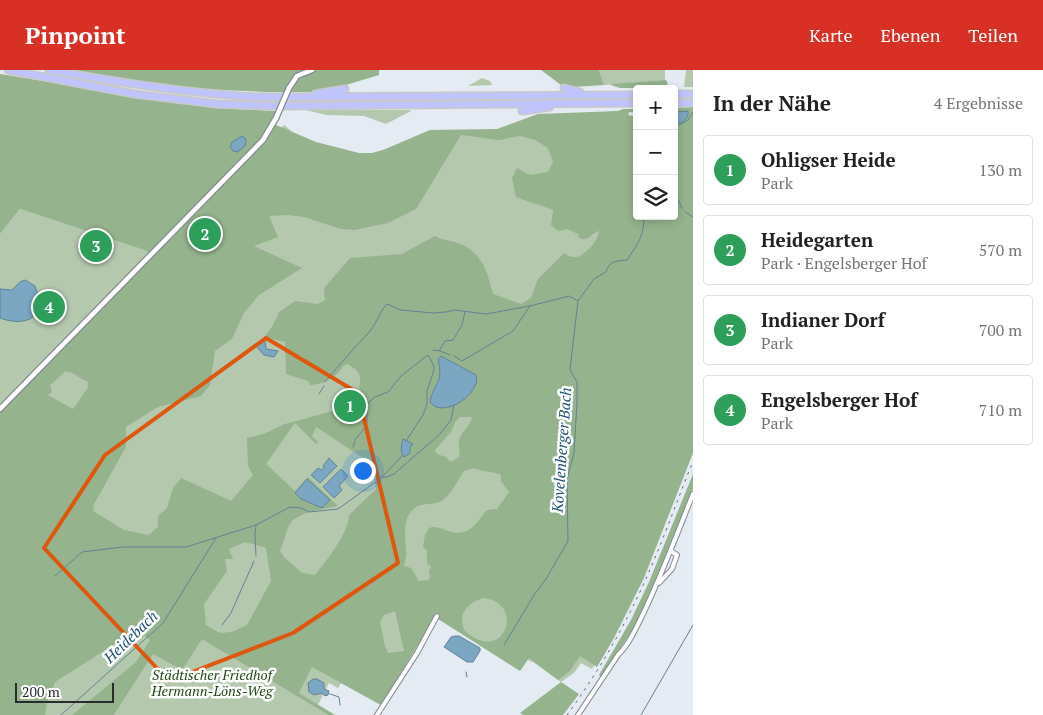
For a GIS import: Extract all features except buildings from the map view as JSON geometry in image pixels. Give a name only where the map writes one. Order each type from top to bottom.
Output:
[{"type":"highway","points":[[8,70],[134,94],[217,104],[271,106],[633,103]]},
{"type":"highway","points":[[49,70],[135,86],[201,93],[291,98],[633,95]]},
{"type":"highway","points":[[564,88],[578,92],[606,95]]},
{"type":"highway","points":[[291,98],[346,89]]},
{"type":"highway","points":[[678,94],[693,94]]},
{"type":"highway","points":[[678,103],[693,103]]},
{"type":"highway","points":[[522,111],[569,104]]},
{"type":"highway","points":[[271,106],[293,110]]},
{"type":"street","points":[[0,409],[263,140],[276,119],[288,88],[297,76],[312,70]]},
{"type":"street","points":[[578,715],[618,654],[626,646],[656,586],[693,494]]},
{"type":"street","points":[[656,586],[672,569],[677,554],[671,551]]},
{"type":"street","points":[[377,715],[417,653],[438,616]]},
{"type":"highlighted area","points":[[266,338],[358,393],[398,563],[293,633],[169,681],[44,548],[105,455]]},
{"type":"green space","points":[[74,70],[379,70],[379,75],[318,92],[264,92],[181,88]]},
{"type":"green space","points":[[541,70],[599,70],[604,85],[573,87],[561,85]]},
{"type":"green space","points":[[599,70],[665,70],[665,80],[604,85]]},
{"type":"green space","points":[[686,70],[693,70],[693,87],[684,87]]},
{"type":"green space","points":[[0,74],[213,108],[276,111],[272,122],[276,125],[316,142],[359,153],[372,153],[383,150],[430,130],[497,129],[538,114],[633,109],[633,112],[629,112],[628,115],[633,116],[633,220],[678,220],[678,108],[693,107],[693,453],[644,578],[597,667],[580,656],[570,671],[558,680],[529,658],[520,671],[435,617],[381,705],[312,667],[299,693],[335,715],[328,715],[202,639],[182,670],[153,654],[114,715],[72,715],[136,662],[150,640],[140,632],[132,633],[55,682],[47,702],[45,715],[0,715],[0,406],[149,254],[147,251],[20,209],[0,234]],"holes":[[[461,135],[499,140],[520,136],[535,140],[548,148],[553,162],[548,172],[530,175],[517,168],[512,178],[516,197],[553,210],[551,225],[558,231],[567,229],[578,234],[579,238],[582,239],[587,239],[599,231],[593,244],[586,252],[577,257],[563,254],[538,279],[531,298],[521,304],[493,294],[484,267],[477,255],[471,250],[461,244],[435,236],[402,254],[350,258],[324,288],[325,300],[318,304],[295,301],[279,312],[272,327],[264,337],[285,342],[286,374],[308,381],[310,385],[314,385],[332,378],[347,364],[359,373],[359,387],[363,395],[344,408],[285,424],[266,433],[247,438],[248,466],[253,475],[231,501],[181,478],[173,488],[167,508],[158,516],[158,527],[149,535],[124,530],[93,511],[94,504],[126,447],[126,427],[158,407],[201,396],[210,385],[215,351],[232,339],[244,313],[259,295],[302,268],[254,246],[278,237],[269,216],[288,215],[304,217],[341,229],[355,230],[388,223],[416,209]],[[444,357],[457,365],[474,389],[454,406],[430,398],[439,379],[438,359]],[[66,371],[88,382],[87,385],[89,386],[73,409],[48,395],[52,392],[50,385]],[[460,417],[472,417],[460,438],[459,457],[451,462],[446,457],[437,454],[435,450],[451,432]],[[295,423],[316,444],[318,442],[312,436],[316,427],[363,458],[362,463],[374,478],[376,489],[349,515],[341,538],[315,575],[302,573],[280,551],[288,527],[293,520],[304,514],[338,506],[308,477],[295,491],[266,464]],[[474,468],[501,475],[501,481],[509,492],[497,509],[487,510],[474,526],[467,531],[455,533],[434,527],[429,528],[425,535],[423,547],[427,550],[427,563],[431,567],[429,571],[430,578],[419,581],[411,568],[404,566],[407,519],[414,508],[443,500],[464,471]],[[245,542],[266,548],[271,581],[247,625],[232,632],[220,633],[206,625],[204,604],[227,571],[225,559],[233,559],[229,549]],[[484,598],[496,602],[504,609],[507,618],[506,627],[502,635],[495,640],[486,642],[475,638],[464,629],[462,618],[466,609],[474,602]],[[395,611],[404,651],[388,653],[380,622],[384,615]]]},
{"type":"green space","points":[[482,78],[490,81],[492,85],[468,86]]},
{"type":"green space","points":[[665,80],[668,85],[633,85],[633,88],[620,88],[611,84]]},
{"type":"green space","points":[[306,110],[411,111],[386,124],[364,116],[326,115]]},
{"type":"green space","name":"Städtischer Friedhof Hermann-Löns-Weg","points":[[615,111],[633,197],[633,220],[677,220],[605,646],[592,669],[581,663],[574,673],[561,682],[533,662],[527,660],[521,670],[435,617],[381,705],[341,683],[338,688],[329,683],[318,705],[237,655],[205,640],[328,715],[114,715],[148,661],[111,715],[0,715],[0,413],[284,125],[300,138],[347,165],[461,135]]},
{"type":"green space","points":[[693,128],[678,216],[678,197]]},
{"type":"green space","points":[[20,209],[147,251],[149,254],[0,406],[0,234]]},
{"type":"green space","points":[[693,474],[693,489],[640,619],[601,677],[599,675],[631,620],[649,582]]},
{"type":"green space","points":[[561,682],[579,694],[563,715],[523,715],[520,713]]},
{"type":"water","points":[[688,111],[688,116],[682,123],[678,123],[678,112]]},
{"type":"water","points":[[242,136],[246,139],[245,146],[238,152],[233,151],[230,147],[232,142]]},
{"type":"water","points":[[25,280],[35,286],[39,302],[36,313],[33,317],[23,321],[11,321],[0,318],[0,289],[12,290]]},
{"type":"water","points":[[262,340],[265,341],[266,349],[278,351],[274,357],[264,355],[256,346]]},
{"type":"water","points":[[441,356],[476,375],[476,382],[468,396],[452,406],[444,408],[436,407],[430,402],[440,374],[438,359]]},
{"type":"water","points":[[403,439],[413,444],[410,447],[410,453],[404,457],[401,449]]},
{"type":"water","points":[[329,458],[337,466],[320,483],[311,475],[318,468],[322,470]]},
{"type":"water","points":[[341,469],[348,476],[339,486],[342,490],[334,498],[323,487]]},
{"type":"water","points":[[307,479],[330,500],[322,508],[301,499],[295,493]]},
{"type":"water","points":[[459,636],[480,648],[473,662],[467,662],[444,647],[451,637]]},
{"type":"water","points":[[313,679],[324,683],[324,689],[329,691],[328,695],[325,696],[322,693],[314,695],[309,692],[308,683]]},
{"type":"waterway","points":[[679,125],[688,120],[693,112]]},
{"type":"waterway","points":[[678,200],[682,208]]},
{"type":"waterway","points":[[685,212],[693,217]]},
{"type":"waterway","points":[[325,382],[370,331],[387,304],[401,310],[433,313],[454,310],[486,314],[530,306],[569,296],[578,301],[594,279],[606,272],[611,264],[616,261],[627,260],[642,235],[644,220]]},
{"type":"waterway","name":"Kovelenberger Bach","points":[[504,645],[568,541],[567,479],[574,453],[577,402],[577,382],[570,370],[578,301]]},
{"type":"waterway","points":[[454,356],[462,361],[513,331],[530,306]]},
{"type":"waterway","name":"Heidebach","points":[[433,350],[439,351],[445,341],[453,340],[462,325],[465,312]]},
{"type":"waterway","points":[[440,351],[450,355]]},
{"type":"waterway","points":[[355,440],[367,425],[367,405],[370,401],[388,392],[401,376],[428,355],[434,370],[427,391],[427,404],[423,415],[406,441]]},
{"type":"waterway","points":[[319,394],[324,386]]},
{"type":"waterway","points":[[383,477],[394,474],[440,434],[451,420],[454,405]]},
{"type":"waterway","points":[[353,447],[355,441]]},
{"type":"waterway","name":"Heidebach","points":[[55,576],[82,552],[123,547],[186,547],[256,525],[290,507],[301,508],[309,512],[338,509],[381,478],[403,455]]},
{"type":"waterway","points":[[256,525],[256,556]]},
{"type":"waterway","name":"Heidebach","points":[[61,715],[163,623],[216,538]]},
{"type":"waterway","points":[[222,625],[231,613],[254,561]]},
{"type":"waterway","points":[[641,715],[693,625]]},
{"type":"waterway","points":[[466,672],[467,677]]},
{"type":"waterway","points":[[330,694],[339,697],[340,705]]},
{"type":"railway","points":[[567,715],[605,657],[638,596],[693,461]]},
{"type":"place","name":"Heidegarten","points":[[205,234]]},
{"type":"place","name":"Indianer Dorf","points":[[96,246]]},
{"type":"place","name":"Engelsberger Hof","points":[[49,307]]},
{"type":"place","name":"Ohligser Heide","points":[[350,406]]}]
